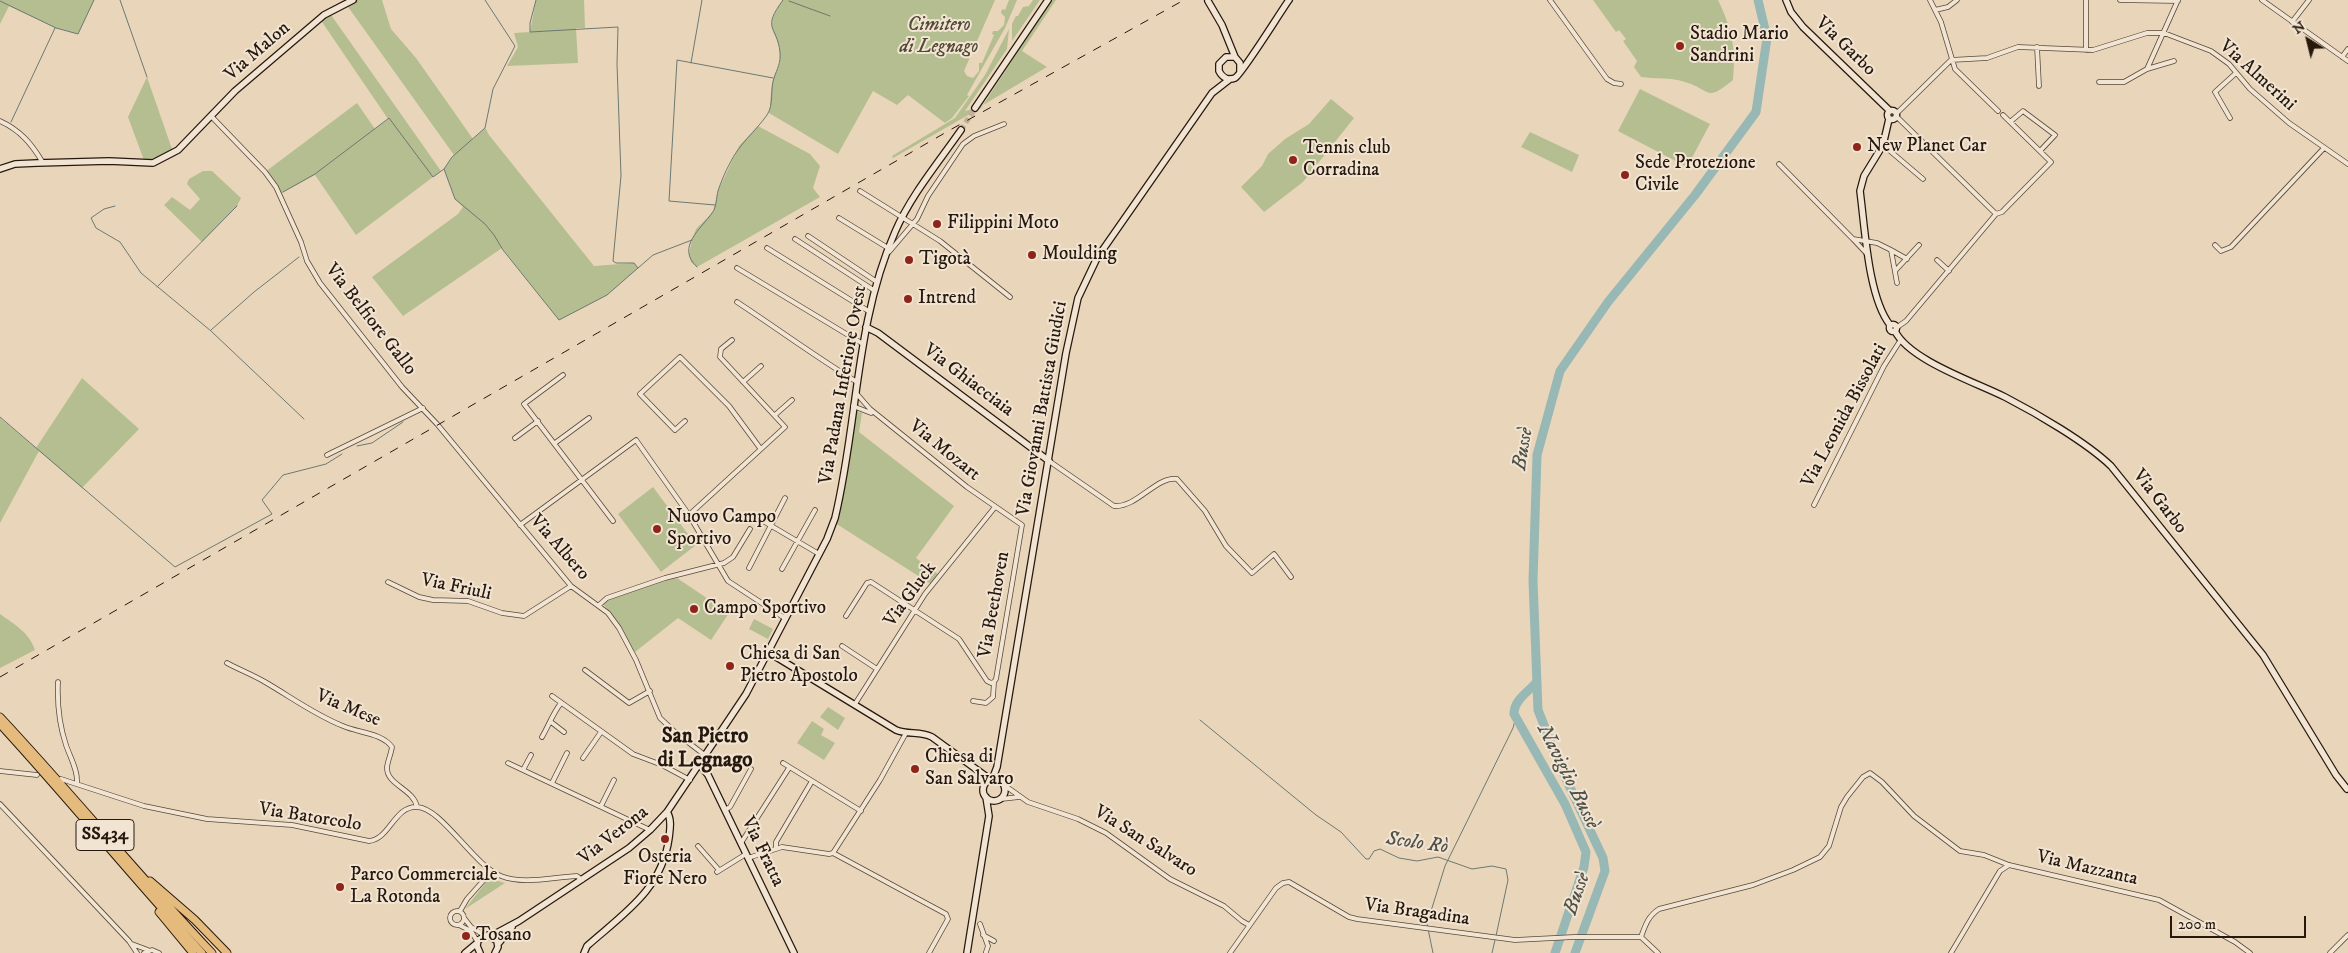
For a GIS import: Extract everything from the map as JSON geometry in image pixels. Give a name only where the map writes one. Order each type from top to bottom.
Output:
[{"type":"highway","name":"SS434","points":[[0,717],[71,794],[125,859],[212,953]]},
{"type":"highway","name":"SS434","points":[[0,724],[57,786],[142,888],[202,953]]},
{"type":"highway","points":[[125,859],[195,920],[227,953]]},
{"type":"highway","points":[[142,888],[144,894],[193,953]]},
{"type":"street","name":"Via Malon","points":[[211,116],[236,90],[324,15],[353,0]]},
{"type":"street","points":[[975,108],[1048,0]]},
{"type":"street","name":"Via Giovanni Battista Giudici","points":[[984,786],[992,780],[997,767],[1050,461],[1072,319],[1087,276],[1113,233],[1212,94],[1230,79],[1235,78],[1240,72],[1289,0]]},
{"type":"street","points":[[1550,0],[1607,79],[1621,84]]},
{"type":"street","name":"Via Garbo","points":[[1786,0],[1791,12],[1803,28],[1890,111],[1894,111],[1896,115]]},
{"type":"street","points":[[1930,0],[1955,69],[1998,111]]},
{"type":"street","points":[[1935,10],[1948,6],[1957,0]]},
{"type":"street","points":[[2086,0],[2086,50]]},
{"type":"street","points":[[2120,0],[2178,1],[2147,69]]},
{"type":"street","points":[[2262,0],[2348,61]]},
{"type":"street","points":[[2292,22],[2309,0]]},
{"type":"street","points":[[1208,1],[1222,25],[1241,66],[1240,72]]},
{"type":"street","name":"Via Almerini","points":[[1951,60],[1987,58],[2018,47],[2093,50],[2147,33],[2164,33],[2211,51],[2228,64],[2258,97],[2289,123],[2348,164]]},
{"type":"street","name":"Via Giovanni Battista Giudici","points":[[1212,94],[1219,72],[1219,64],[1224,58],[1227,39]]},
{"type":"street","points":[[2036,47],[2039,86]]},
{"type":"street","points":[[2342,57],[2348,48]]},
{"type":"street","points":[[1224,58],[1236,58],[1252,54]]},
{"type":"street","points":[[1889,118],[1894,119],[1951,60]]},
{"type":"street","points":[[2100,82],[2124,82],[2147,69],[2174,61]]},
{"type":"street","points":[[1219,72],[1224,78],[1230,79]]},
{"type":"street","points":[[2230,118],[2215,92],[2236,73]]},
{"type":"street","points":[[1890,111],[1883,144],[1864,176],[1860,191],[1876,295],[1885,318],[1890,325],[1895,325],[1896,329],[1906,322],[1996,214],[2002,212],[2051,162],[2003,115]]},
{"type":"street","points":[[2010,122],[2023,111],[2055,135],[2040,151]]},
{"type":"street","points":[[1896,115],[1996,214]]},
{"type":"street","points":[[0,169],[15,164],[109,161],[153,163],[178,150],[211,116]]},
{"type":"street","name":"Via Belfiore Gallo","points":[[211,116],[266,172],[280,194],[307,260],[320,283],[402,386],[438,426]]},
{"type":"street","points":[[0,121],[12,127],[32,144],[43,163]]},
{"type":"street","points":[[886,256],[913,224],[928,196],[963,144],[974,136],[1004,124]]},
{"type":"street","name":"Via Padana Inferiore Ovest","points":[[768,652],[819,554],[836,512],[866,327],[888,248],[903,216],[961,130]]},
{"type":"street","points":[[1883,144],[1923,179]]},
{"type":"street","points":[[2215,245],[2221,251],[2230,247],[2324,148]]},
{"type":"street","points":[[1779,164],[1870,256]]},
{"type":"street","points":[[860,191],[903,216],[940,241],[1010,297]]},
{"type":"street","points":[[839,218],[888,248]]},
{"type":"street","points":[[808,236],[877,282]]},
{"type":"street","points":[[795,239],[875,291]]},
{"type":"street","points":[[1853,239],[1877,243],[1907,258]]},
{"type":"street","points":[[1895,271],[1919,245]]},
{"type":"street","points":[[767,248],[870,312]]},
{"type":"street","points":[[1891,250],[1897,283]]},
{"type":"street","points":[[1937,260],[1949,271]]},
{"type":"street","points":[[737,268],[863,344]]},
{"type":"street","points":[[737,302],[786,334],[812,355],[857,382]]},
{"type":"street","name":"Via Ghiacciaia","points":[[866,327],[878,333],[1050,461],[1114,506],[1126,505],[1166,480],[1178,479],[1205,511],[1226,546],[1252,573],[1274,554],[1292,577]]},
{"type":"street","name":"Via Garbo","points":[[1896,329],[1900,341],[1919,356],[2016,403],[2105,461],[2263,655],[2332,767],[2348,786]]},
{"type":"street","points":[[689,515],[785,427],[719,355],[721,349],[732,340]]},
{"type":"street","name":"Via Leonida Bissolati","points":[[1814,504],[1884,366],[1900,341]]},
{"type":"street","points":[[686,421],[676,430],[640,394],[680,357],[729,406],[760,448]]},
{"type":"street","points":[[743,382],[761,366]]},
{"type":"street","points":[[563,375],[524,404],[613,521]]},
{"type":"street","name":"Via Mozart","points":[[856,393],[878,416],[966,487],[995,506]]},
{"type":"street","points":[[775,415],[792,400]]},
{"type":"street","name":"Via Mozart","points":[[853,406],[878,416]]},
{"type":"street","points":[[328,456],[422,408]]},
{"type":"street","points":[[555,443],[589,418]]},
{"type":"street","points":[[515,438],[538,421]]},
{"type":"street","name":"Via Albero","points":[[438,426],[570,586],[608,613],[624,636],[664,722],[706,756]]},
{"type":"street","points":[[520,525],[636,440],[689,515],[717,566],[733,585],[786,619]]},
{"type":"street","points":[[748,568],[785,498]]},
{"type":"street","name":"Via Gluck","points":[[855,704],[915,611],[995,506]]},
{"type":"street","name":"Via Beethoven","points":[[973,701],[986,703],[992,700],[1023,527],[995,506]]},
{"type":"street","points":[[782,569],[815,510]]},
{"type":"street","points":[[758,518],[819,554]]},
{"type":"street","points":[[599,605],[607,598],[665,578],[717,566],[734,557],[750,529]]},
{"type":"street","name":"Via Friuli","points":[[388,582],[419,597],[432,600],[468,601],[502,613],[524,616],[570,586]]},
{"type":"street","points":[[846,616],[869,582],[959,639],[987,681],[994,682]]},
{"type":"street","points":[[842,646],[877,669]]},
{"type":"street","points":[[768,652],[896,730],[906,733],[917,732],[932,737],[992,780],[1003,784],[1005,792],[989,816]]},
{"type":"street","name":"Via Verona","points":[[484,936],[492,936],[519,921],[582,880],[629,848],[668,812],[739,706],[768,652]]},
{"type":"street","name":"Via Mese","points":[[227,663],[265,682],[324,719],[359,733],[374,735],[384,739],[392,747],[387,768],[390,776],[398,785],[414,797],[417,807]]},
{"type":"street","points":[[585,670],[629,703],[650,691]]},
{"type":"street","points":[[58,682],[57,709],[77,783]]},
{"type":"street","points":[[552,696],[633,754],[662,764],[690,780]]},
{"type":"street","points":[[542,737],[551,722],[553,713],[561,703]]},
{"type":"street","points":[[551,722],[564,732]]},
{"type":"street","points":[[583,758],[601,732]]},
{"type":"street","points":[[833,853],[861,811],[904,740],[906,733]]},
{"type":"street","points":[[552,783],[567,753]]},
{"type":"street","points":[[523,770],[531,755]]},
{"type":"street","points":[[508,763],[650,830]]},
{"type":"street","points":[[783,763],[861,811]]},
{"type":"street","name":"Via Fratta","points":[[700,765],[708,775],[794,953]]},
{"type":"street","points":[[0,767],[17,772]]},
{"type":"street","name":"Via Giovanni Battista Giudici","points":[[997,767],[1003,784]]},
{"type":"street","points":[[741,843],[789,768]]},
{"type":"street","points":[[725,810],[730,807],[751,769]]},
{"type":"street","points":[[0,771],[37,775]]},
{"type":"street","points":[[967,953],[989,816],[984,786],[979,771]]},
{"type":"street","points":[[1658,953],[1641,937],[1652,913],[1658,909],[1754,885],[1820,858],[1829,846],[1841,807],[1855,786],[1867,774],[1873,774],[1914,816],[1953,848],[1967,854],[1984,856],[2009,865]]},
{"type":"street","name":"Via Batorcolo","points":[[61,779],[77,783],[115,798],[207,819],[292,825],[369,841],[381,837],[406,810],[417,807]]},
{"type":"street","points":[[601,806],[614,780]]},
{"type":"street","points":[[776,848],[775,844],[812,782]]},
{"type":"street","name":"Via San Salvaro","points":[[1003,784],[1018,797],[1078,819],[1106,834],[1170,878],[1224,906],[1249,925]]},
{"type":"street","points":[[986,797],[992,801],[1000,800]]},
{"type":"street","name":"Via San Salvaro","points":[[1000,800],[1018,797]]},
{"type":"street","points":[[0,804],[129,941],[137,953]]},
{"type":"street","points":[[417,807],[432,814],[491,872],[512,879],[577,876],[582,880]]},
{"type":"street","points":[[584,953],[587,946],[636,902],[658,877],[669,841],[670,819],[668,812]]},
{"type":"street","points":[[698,846],[718,871],[747,856],[782,847],[833,853],[946,914],[948,919],[929,953]]},
{"type":"street","name":"Via Mazzanta","points":[[1950,953],[2000,871],[2009,865],[2159,900],[2235,942],[2250,953]]},
{"type":"street","points":[[460,911],[467,899],[491,872]]},
{"type":"street","name":"Via Bragadina","points":[[1230,953],[1276,888],[1283,883],[1289,882],[1349,917],[1515,940],[1574,936],[1641,937]]},
{"type":"street","points":[[460,911],[455,911],[450,916],[451,922],[471,931],[480,953]]},
{"type":"street","points":[[460,911],[471,928],[484,936],[466,953]]},
{"type":"street","points":[[457,925],[463,922],[464,917]]},
{"type":"street","name":"Via Verona","points":[[497,950],[519,921]]},
{"type":"street","points":[[980,924],[988,946],[986,952]]},
{"type":"street","points":[[2330,953],[2348,934]]},
{"type":"street","points":[[983,935],[994,941]]},
{"type":"street","name":"Via Verona","points":[[492,936],[497,950]]},
{"type":"street","points":[[129,941],[146,952],[159,953]]},
{"type":"green space","points":[[0,0],[94,0],[78,34],[56,28],[9,6],[0,24]]},
{"type":"green space","points":[[353,0],[382,0],[391,29],[416,58],[473,139],[486,129],[594,266],[634,263],[638,268],[607,295],[559,320],[502,248],[403,316],[372,277],[458,214],[463,207],[455,199],[444,169],[454,155],[346,4]]},
{"type":"green space","points":[[536,0],[584,0],[585,28],[576,28],[578,63],[507,66],[518,47],[514,33],[530,32]]},
{"type":"green space","name":"Cimitero di Legnago","points":[[783,0],[995,0],[964,71],[967,76],[973,78],[979,71],[979,63],[982,63],[994,35],[992,34],[993,31],[998,31],[1004,25],[1005,17],[1001,13],[1002,9],[1005,10],[1009,0],[1017,0],[1005,28],[967,95],[969,96],[952,118],[945,123],[908,95],[897,105],[873,91],[838,154],[769,113],[772,86],[780,59],[780,50],[772,25],[776,11]]},
{"type":"green space","points":[[1033,0],[1040,0],[1012,41],[1012,24],[1016,16],[1018,16],[1023,7],[1029,6]]},
{"type":"green space","points":[[1052,0],[1056,0],[1022,51],[1047,67],[983,105]]},
{"type":"green space","name":"Stadio Mario Sandrini","points":[[1593,0],[1718,0],[1727,20],[1732,39],[1734,58],[1733,80],[1717,91],[1709,93],[1680,80],[1641,77],[1634,67],[1637,61],[1623,41],[1626,39],[1619,30],[1616,32]]},
{"type":"green space","points":[[329,12],[441,171],[356,235],[315,175],[280,194],[265,172],[357,103],[375,129],[388,119],[320,19]]},
{"type":"green space","points":[[1009,29],[1007,49],[965,111],[984,106],[893,158],[892,156],[955,118],[985,75]]},
{"type":"green space","points":[[147,77],[173,152],[145,163],[128,117]]},
{"type":"green space","points":[[1640,89],[1710,124],[1687,167],[1618,131]]},
{"type":"green space","name":"Tennis club Corradina","points":[[1331,99],[1354,118],[1303,182],[1264,212],[1241,187],[1262,166],[1268,154],[1285,139],[1309,124]]},
{"type":"green space","points":[[758,126],[810,154],[820,166],[813,188],[820,197],[697,267],[691,262],[689,254],[696,229],[713,212],[718,191],[739,146]]},
{"type":"green space","points":[[1530,132],[1579,155],[1572,172],[1521,147]]},
{"type":"green space","points":[[203,171],[212,171],[241,198],[237,206],[202,242],[164,205],[172,197],[190,210],[200,199],[187,184],[189,179]]},
{"type":"green space","points":[[82,378],[139,429],[82,488],[39,451],[0,523],[0,418],[36,448]]},
{"type":"green space","points":[[855,411],[862,413],[859,432],[954,506],[916,558],[938,574],[931,584],[835,523]]},
{"type":"green space","name":"Nuovo Campo Sportivo","points":[[653,487],[696,545],[661,572],[618,514]]},
{"type":"green space","points":[[677,578],[729,613],[711,640],[678,618],[635,652],[617,622],[603,604],[608,600],[647,585]]},
{"type":"green space","points":[[0,614],[16,625],[29,638],[35,650],[0,668]]},
{"type":"green space","points":[[754,619],[773,629],[768,639],[749,629]]},
{"type":"green space","points":[[828,707],[845,718],[838,730],[820,717]]},
{"type":"green space","points":[[812,721],[824,729],[821,735],[835,743],[824,760],[797,743]]},
{"type":"green space","points":[[494,880],[505,883],[465,909],[486,882]]},
{"type":"waterway","points":[[0,1],[56,28],[78,34],[94,0]]},
{"type":"waterway","points":[[120,0],[147,77]]},
{"type":"waterway","points":[[485,0],[515,46],[493,89],[485,128],[452,157],[444,169],[455,199],[485,224],[503,250],[559,320],[607,295],[638,268]]},
{"type":"waterway","points":[[536,0],[530,23],[530,32],[618,27],[617,64],[621,176],[613,261],[616,263],[634,263],[638,268],[653,255],[692,240]]},
{"type":"waterway","points":[[691,63],[702,0]]},
{"type":"waterway","points":[[697,267],[691,260],[689,252],[692,238],[714,211],[720,184],[734,156],[769,111],[773,82],[780,56],[772,23],[776,10],[783,0]]},
{"type":"waterway","name":"Bussè","points":[[1575,953],[1605,871],[1603,858],[1560,766],[1538,710],[1533,581],[1537,455],[1560,371],[1608,302],[1695,195],[1756,112],[1767,38],[1758,0]]},
{"type":"waterway","points":[[789,1],[830,16]]},
{"type":"waterway","points":[[11,122],[55,28]]},
{"type":"waterway","points":[[715,205],[669,201],[677,60],[773,78]]},
{"type":"waterway","points":[[283,192],[315,174],[389,118],[433,177],[444,169]]},
{"type":"waterway","points":[[115,206],[104,209],[91,218],[96,228],[120,242],[141,273],[211,331],[304,419]]},
{"type":"waterway","points":[[157,287],[237,206]]},
{"type":"waterway","points":[[211,330],[254,292],[299,257]]},
{"type":"waterway","points":[[0,417],[175,567],[272,514],[262,500],[283,475],[326,464],[342,454]]},
{"type":"waterway","points":[[357,446],[372,443],[403,422]]},
{"type":"waterway","name":"Naviglio Bussè","points":[[1537,682],[1516,704],[1514,714],[1565,804],[1586,852],[1584,867],[1555,953]]},
{"type":"waterway","points":[[1433,953],[1427,924],[1445,866],[1513,728],[1516,717]]},
{"type":"waterway","name":"Scolo Rò","points":[[1200,720],[1316,815],[1341,832],[1366,859],[1369,859],[1374,851],[1380,849],[1399,858],[1417,861],[1438,857],[1472,869],[1492,866],[1506,869],[1508,880],[1496,936]]},
{"type":"waterway","name":"Scolo Rò","points":[[1492,953],[1495,940]]},
{"type":"tunnel","points":[[961,130],[975,108]]},
{"type":"railway","points":[[0,677],[950,130],[1184,0]]},
{"type":"place","name":"Stadio Mario Sandrini","points":[[1680,46]]},
{"type":"place","name":"New Planet Car","points":[[1857,147]]},
{"type":"place","name":"Tennis club Corradina","points":[[1293,160]]},
{"type":"place","name":"Sede Protezione Civile","points":[[1625,175]]},
{"type":"place","name":"Filippini Moto","points":[[937,224]]},
{"type":"place","name":"Moulding","points":[[1032,255]]},
{"type":"place","name":"Tigotà","points":[[909,260]]},
{"type":"place","name":"Intrend","points":[[908,299]]},
{"type":"place","name":"Nuovo Campo Sportivo","points":[[657,529]]},
{"type":"place","name":"Campo Sportivo","points":[[694,609]]},
{"type":"place","name":"Chiesa di San Pietro Apostolo","points":[[730,666]]},
{"type":"place","name":"Chiesa di San Salvaro","points":[[915,769]]},
{"type":"place","name":"Osteria Fiore Nero","points":[[665,839]]},
{"type":"place","name":"Parco Commerciale La Rotonda","points":[[340,887]]},
{"type":"place","name":"Tosano","points":[[466,936]]},
{"type":"district","name":"San Pietro di Legnago","points":[[705,750]]}]
